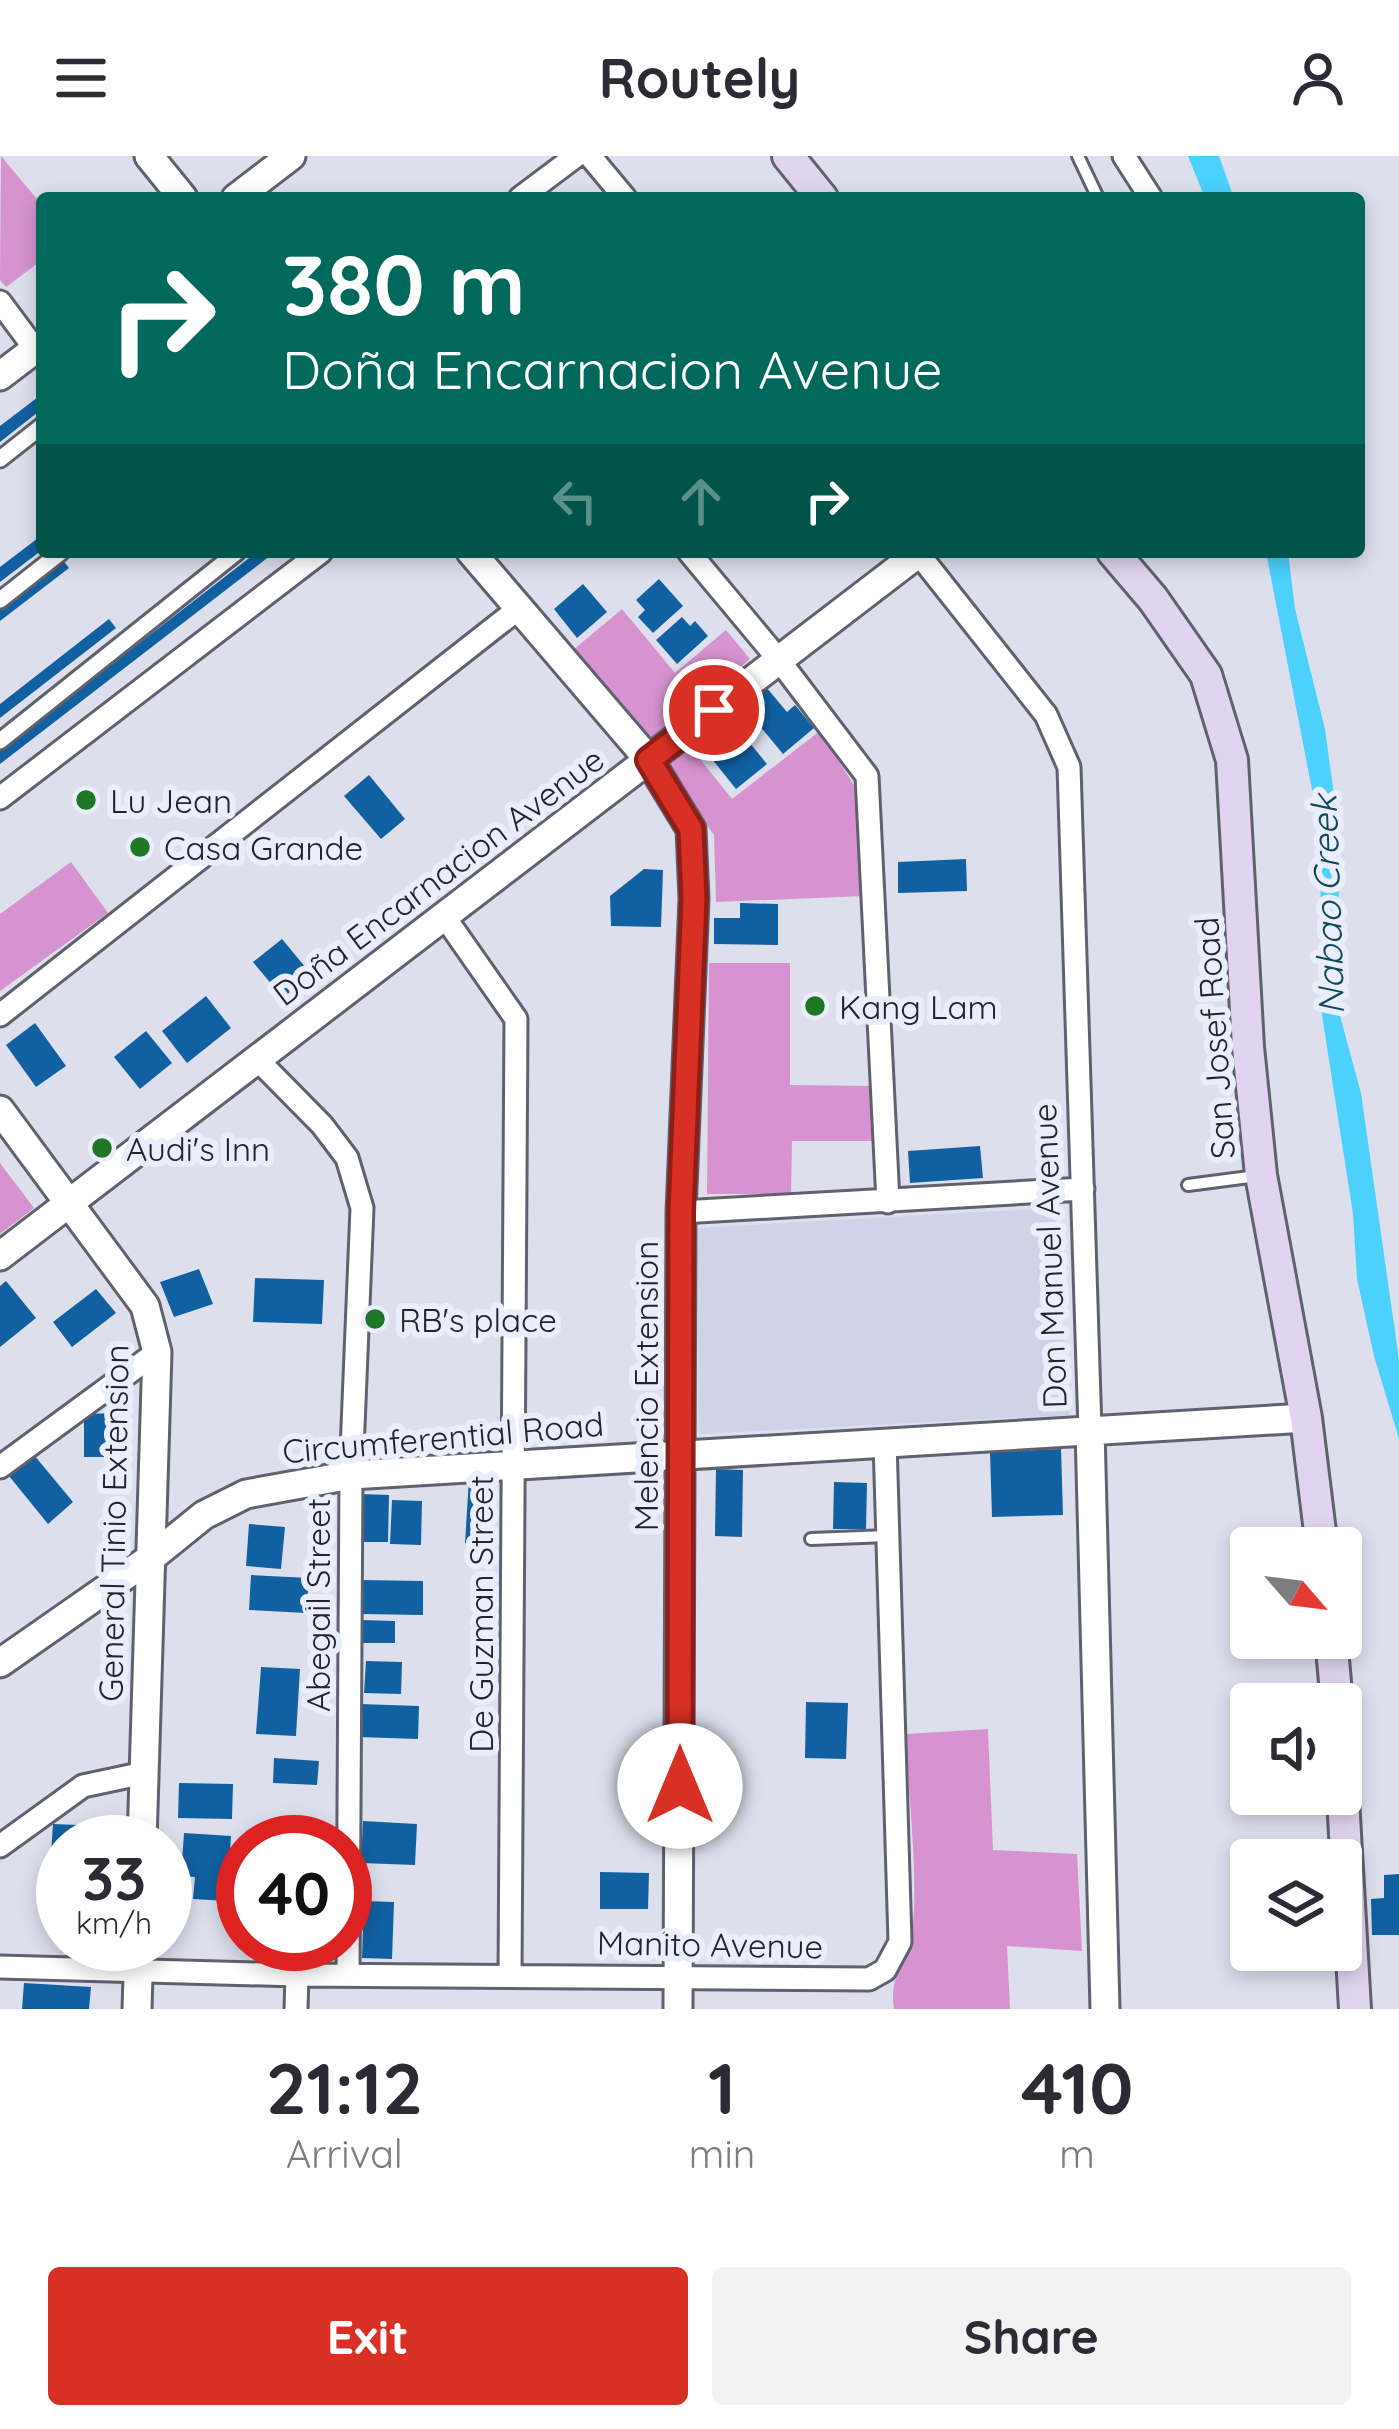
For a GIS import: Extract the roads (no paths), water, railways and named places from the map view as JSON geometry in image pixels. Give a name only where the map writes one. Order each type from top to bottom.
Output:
[{"type":"main road","points":[[788,156],[817,192]]},
{"type":"main road","name":"San Josef Road","points":[[1118,558],[1206,675],[1232,760],[1248,1047],[1261,1175],[1306,1418],[1319,1527]]},
{"type":"main road","points":[[1344,1815],[1354,2009]]},
{"type":"street","points":[[149,156],[178,192]]},
{"type":"street","points":[[244,192],[290,156]]},
{"type":"street","points":[[528,192],[576,156]]},
{"type":"street","points":[[590,156],[620,192]]},
{"type":"street","points":[[1124,156],[1146,192]]},
{"type":"street","points":[[0,302],[36,343]]},
{"type":"street","points":[[0,376],[36,348]]},
{"type":"street","points":[[0,458],[36,431]]},
{"type":"street","points":[[0,600],[53,558]]},
{"type":"street","points":[[0,741],[229,558]]},
{"type":"street","points":[[0,798],[313,558]]},
{"type":"street","name":"Melencio Extension","points":[[476,558],[649,760],[691,829],[694,899],[681,1212],[678,2009]]},
{"type":"street","points":[[693,558],[867,776],[889,1202]]},
{"type":"street","name":"Doña Encarnacion Avenue","points":[[0,1256],[910,558]]},
{"type":"street","name":"Don Manuel Avenue","points":[[923,558],[1046,715],[1069,766],[1105,2009]]},
{"type":"street","points":[[0,1016],[518,609]]},
{"type":"street","name":"De Guzman Street","points":[[444,916],[516,1019],[510,1975]]},
{"type":"street","name":"Abegail Street","points":[[257,1060],[322,1125],[347,1158],[362,1208],[351,1475],[348,1974]]},
{"type":"street","name":"General Tinio Extension","points":[[0,1110],[146,1306],[157,1352],[143,1815]]},
{"type":"street","points":[[681,1212],[1083,1189]]},
{"type":"street","points":[[0,1467],[157,1352]]},
{"type":"street","name":"Circumferential Road","points":[[0,1664],[204,1515],[246,1494],[351,1475],[514,1463],[1306,1418]]},
{"type":"street","name":"Manito Avenue","points":[[192,1963],[297,1975],[869,1979],[885,1970],[900,1942],[885,1442]]},
{"type":"street","points":[[0,1846],[83,1786],[144,1773]]},
{"type":"street","name":"Manito Avenue","points":[[0,1967],[36,1964]]},
{"type":"street","points":[[137,2009],[138,1971]]},
{"type":"street","points":[[296,2009],[297,1975]]},
{"type":"lane","points":[[1078,156],[1095,192]]},
{"type":"lane","points":[[1189,1185],[1261,1175]]},
{"type":"lane","points":[[811,1539],[888,1536]]},
{"type":"water","points":[[1188,156],[1219,156],[1232,192],[1203,192]]},
{"type":"water","name":"Nabao Creek","points":[[1267,558],[1289,558],[1295,609],[1325,729],[1338,824],[1340,1016],[1361,1093],[1399,1360],[1399,1439],[1357,1279],[1353,1214],[1322,1015],[1320,831]]},
{"type":"place","name":"Lu Jean","points":[[86,800]]},
{"type":"place","name":"Casa Grande","points":[[140,847]]},
{"type":"place","name":"Kang Lam","points":[[815,1006]]},
{"type":"place","name":"Audi's Inn","points":[[102,1148]]},
{"type":"place","name":"RB's place","points":[[375,1319]]}]
